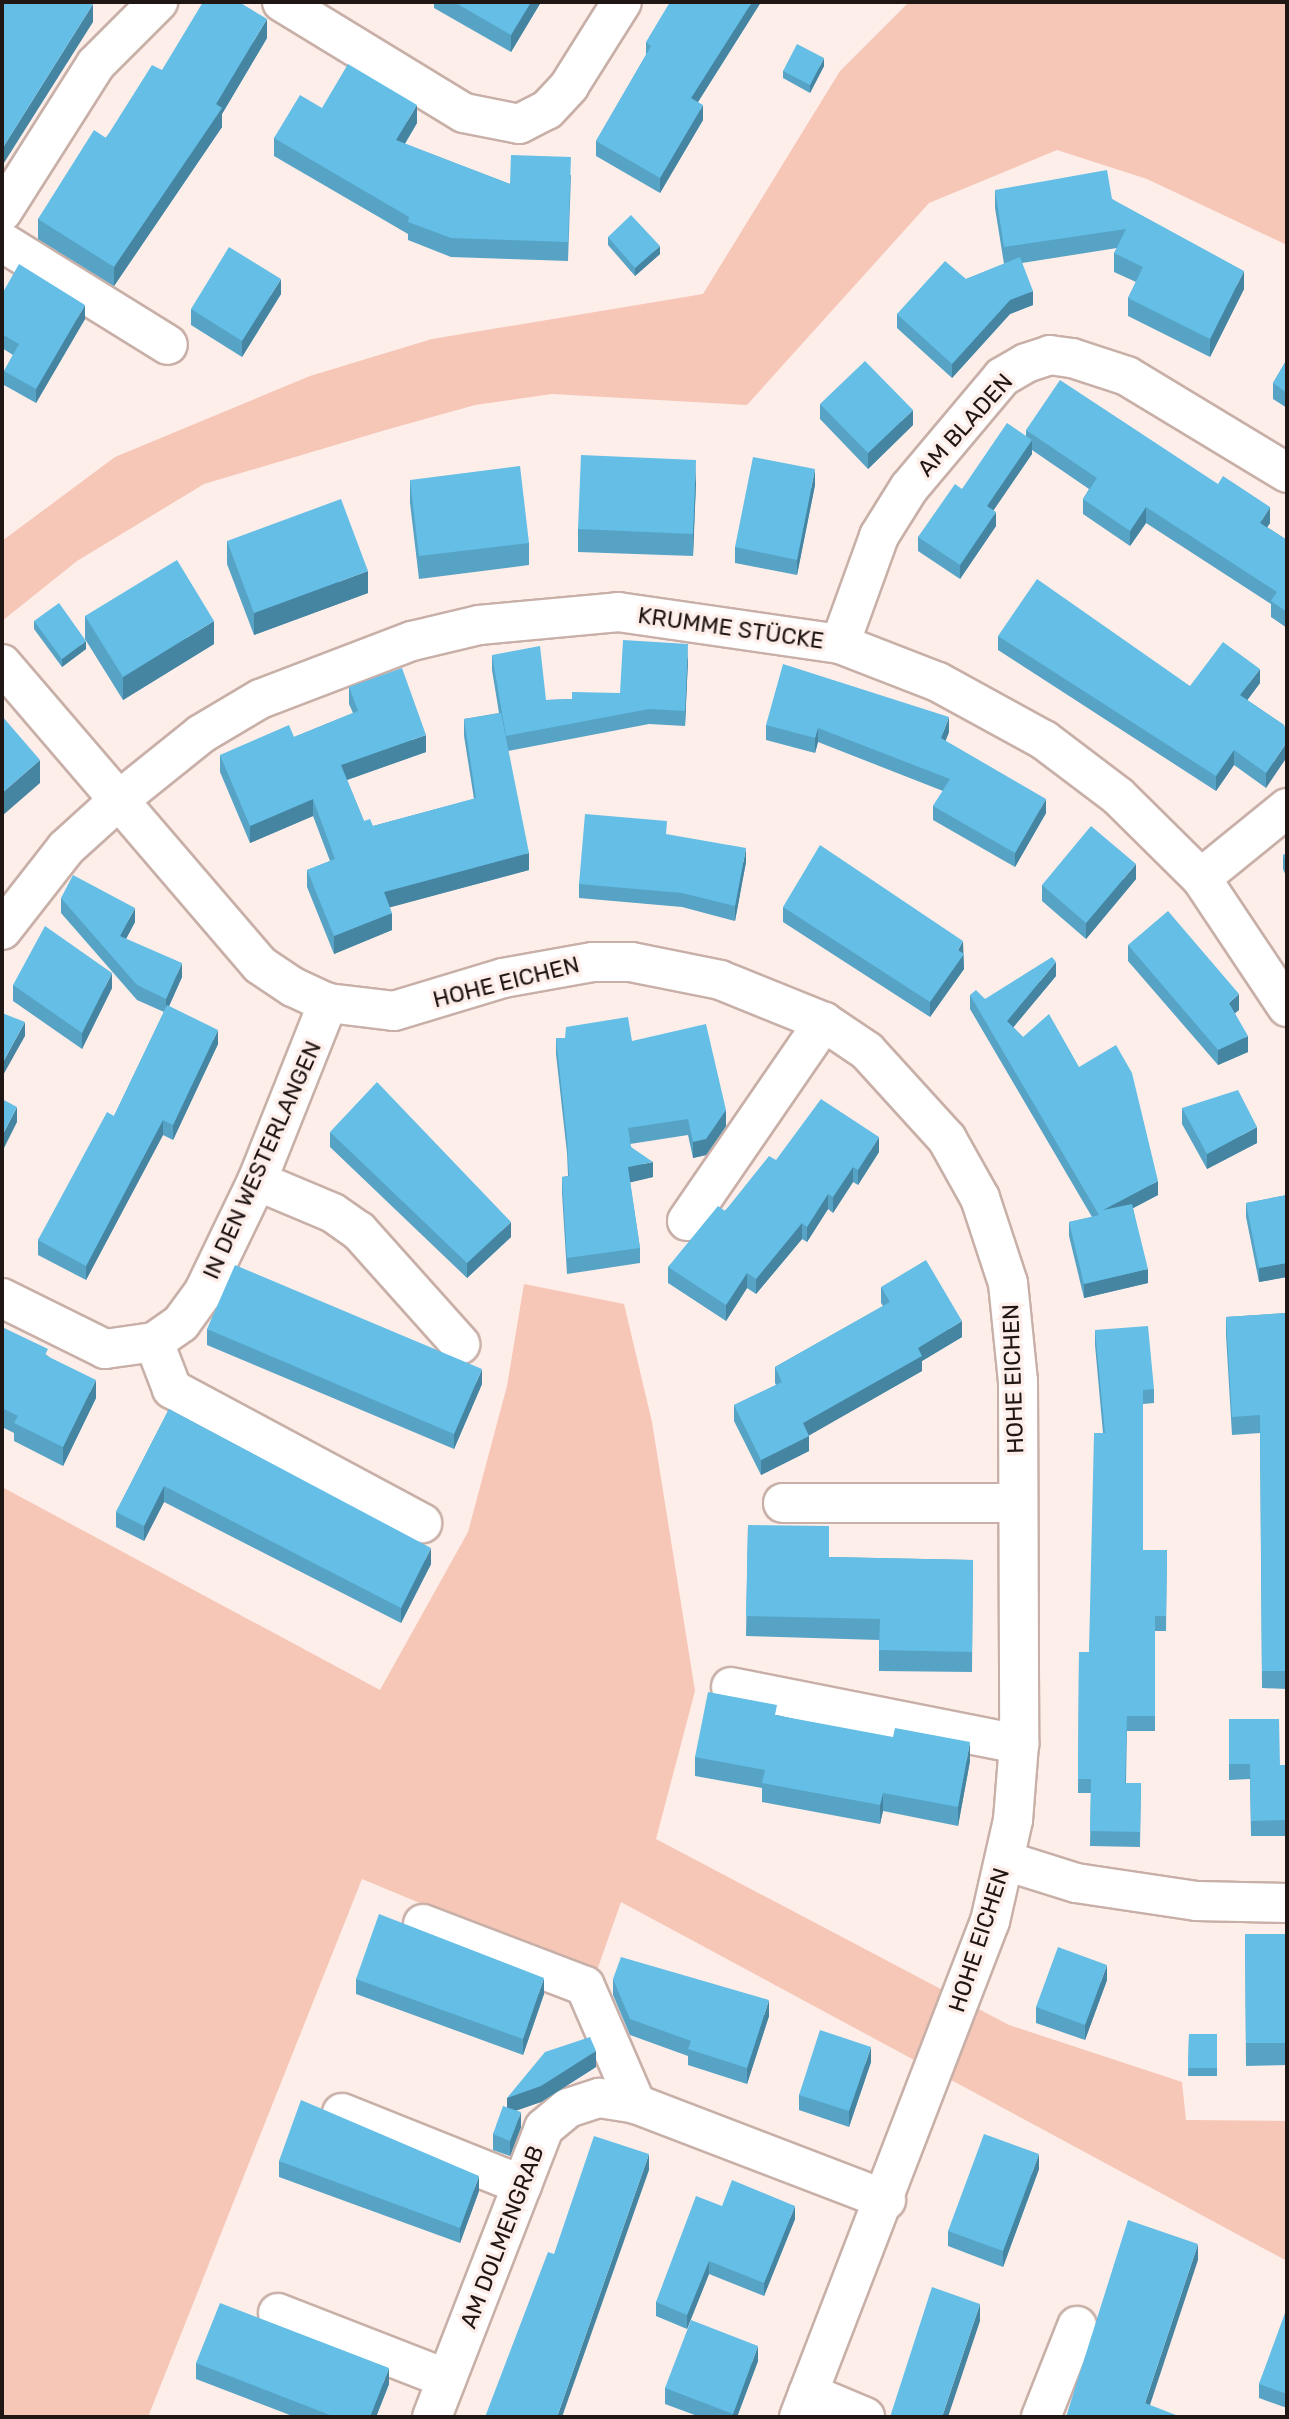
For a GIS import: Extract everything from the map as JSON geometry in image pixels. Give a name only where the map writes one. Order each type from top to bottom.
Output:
[{"type":"street","points":[[2,212],[96,64],[158,2]]},
{"type":"street","points":[[282,2],[464,113],[519,124],[547,110],[569,86],[622,2]]},
{"type":"street","points":[[2,242],[168,345]]},
{"type":"street","name":"AM BLADEN","points":[[839,644],[879,536],[909,488],[1002,377],[1026,363],[1050,355],[1117,372],[1287,473]]},
{"type":"street","name":"KRUMME STÜCKE","points":[[119,800],[201,734],[260,699],[412,641],[479,625],[618,612],[839,644],[938,682],[1044,740],[1118,796],[1201,878],[1287,1007]]},
{"type":"street","name":"HOHE EICHEN","points":[[2,664],[260,965],[328,1003],[394,1011],[556,966],[631,962],[720,980],[824,1022],[910,1092],[947,1139],[985,1211],[1016,1331],[1019,1744],[1006,1861],[990,1921],[886,2200],[804,2405]]},
{"type":"street","points":[[2,930],[66,848],[119,800]]},
{"type":"street","points":[[1201,878],[1287,808]]},
{"type":"street","name":"IN DEN WESTERLANGEN","points":[[2,1298],[105,1349],[154,1342],[181,1323],[203,1293],[257,1181],[328,1003]]},
{"type":"street","points":[[687,1221],[824,1022]]},
{"type":"street","points":[[257,1181],[359,1231],[460,1344]]},
{"type":"street","points":[[154,1342],[172,1389],[422,1523]]},
{"type":"street","points":[[783,1503],[1016,1503]]},
{"type":"street","points":[[730,1687],[1019,1744]]},
{"type":"street","points":[[1006,1861],[1076,1883],[1197,1901],[1287,1903]]},
{"type":"street","points":[[424,1924],[585,1986],[636,2104]]},
{"type":"street","name":"AM DOLMENGRAB","points":[[432,2417],[544,2128],[568,2108],[599,2098],[636,2104],[886,2200]]},
{"type":"street","points":[[342,2113],[522,2185]]},
{"type":"street","points":[[278,2313],[447,2379]]},
{"type":"street","points":[[1041,2417],[1077,2326]]},
{"type":"street","points":[[804,2405],[865,2417]]},
{"type":"shaded area","points":[[909,2],[1287,2],[1287,245],[1147,179],[1057,150],[929,203],[747,405],[552,394],[475,405],[389,429],[204,484],[77,561],[2,621],[2,541],[115,457],[310,376],[432,339],[703,294],[840,71]]},
{"type":"shaded area","points":[[524,1284],[624,1304],[652,1422],[695,1691],[656,1839],[1009,2025],[1182,2082],[1186,2120],[1287,2121],[1287,2261],[621,1902],[595,1976],[362,1879],[148,2417],[2,2417],[2,1487],[380,1690],[468,1532],[507,1386]]},
{"type":"building","points":[[2,2],[93,4],[2,149]]},
{"type":"building","points":[[203,2],[239,2],[267,19],[216,104],[222,108],[114,267],[38,219],[94,130],[106,138],[152,65],[162,70]]},
{"type":"building","points":[[454,2],[531,2],[511,35]]},
{"type":"building","points":[[670,2],[752,2],[691,98],[703,105],[660,178],[596,141],[651,46],[646,42]]},
{"type":"building","points":[[797,44],[824,58],[810,85],[783,71]]},
{"type":"building","points":[[348,64],[417,105],[396,140],[510,184],[511,155],[571,157],[568,242],[451,238],[408,222],[409,217],[274,138],[300,95],[322,108]]},
{"type":"building","points":[[1107,170],[1112,199],[1244,271],[1210,339],[1128,298],[1143,267],[1114,253],[1126,229],[1004,247],[995,190]]},
{"type":"building","points":[[631,215],[660,246],[635,268],[608,237]]},
{"type":"building","points":[[229,247],[281,279],[242,341],[191,309]]},
{"type":"building","points":[[1020,257],[1033,291],[1010,300],[952,364],[897,314],[945,261],[966,279]]},
{"type":"building","points":[[19,264],[85,305],[36,389],[4,371],[19,344],[2,334],[2,294]]},
{"type":"building","points":[[1287,359],[1287,393],[1273,383]]},
{"type":"building","points":[[865,361],[913,410],[868,453],[820,404]]},
{"type":"building","points":[[1060,380],[1218,484],[1223,476],[1270,507],[1260,523],[1287,540],[1287,612],[1271,601],[1277,592],[1146,507],[1130,531],[1083,499],[1097,478],[1026,430]]},
{"type":"building","points":[[1007,423],[1032,440],[987,506],[996,512],[960,565],[918,537],[955,484],[962,489]]},
{"type":"building","points":[[581,455],[696,460],[693,534],[578,529]]},
{"type":"building","points":[[753,457],[815,469],[797,560],[735,547]]},
{"type":"building","points":[[520,466],[529,543],[419,556],[410,480]]},
{"type":"building","points":[[341,499],[368,571],[254,613],[227,541]]},
{"type":"building","points":[[177,560],[214,621],[123,677],[85,616]]},
{"type":"building","points":[[1037,579],[1190,686],[1223,642],[1260,669],[1240,695],[1284,725],[1287,732],[1287,742],[1266,773],[1234,750],[1216,776],[998,636]]},
{"type":"building","points":[[59,603],[86,641],[62,659],[34,621]]},
{"type":"building","points":[[623,640],[688,644],[685,711],[649,709],[506,736],[492,655],[540,646],[546,700],[572,699],[572,692],[620,693]]},
{"type":"building","points":[[783,664],[949,717],[941,738],[1046,799],[1015,853],[933,806],[950,779],[818,728],[815,738],[766,725]]},
{"type":"building","points":[[402,668],[426,735],[341,765],[364,821],[370,819],[373,826],[476,798],[464,719],[501,713],[529,853],[384,892],[392,913],[334,936],[307,870],[335,859],[313,799],[250,826],[220,755],[289,725],[294,737],[358,711],[349,687]]},
{"type":"building","points":[[2,716],[40,760],[2,793]]},
{"type":"building","points":[[585,814],[667,821],[666,834],[746,848],[735,906],[682,893],[579,884]]},
{"type":"building","points":[[1091,826],[1136,864],[1086,923],[1042,885]]},
{"type":"building","points":[[820,845],[963,941],[958,950],[964,954],[930,1002],[783,907]]},
{"type":"building","points":[[73,875],[135,908],[120,936],[182,963],[166,999],[137,985],[61,898]]},
{"type":"building","points":[[1168,911],[1239,994],[1229,1003],[1248,1036],[1218,1050],[1128,945]]},
{"type":"building","points":[[45,926],[112,973],[82,1033],[13,985]]},
{"type":"building","points":[[1052,957],[1056,962],[1007,1021],[1023,1037],[1049,1014],[1079,1067],[1116,1045],[1132,1073],[1158,1181],[1103,1210],[1132,1204],[1148,1269],[1084,1284],[1069,1222],[1099,1215],[970,995],[976,990],[985,999]]},
{"type":"building","points":[[167,1005],[218,1030],[173,1125],[163,1120],[86,1266],[38,1240],[107,1112],[114,1116]]},
{"type":"building","points":[[2,1013],[25,1022],[2,1064]]},
{"type":"building","points":[[628,1017],[632,1041],[706,1024],[726,1110],[706,1139],[693,1142],[688,1119],[628,1128],[631,1147],[653,1162],[628,1167],[640,1248],[567,1258],[562,1177],[569,1176],[556,1038],[565,1038],[566,1027]]},
{"type":"building","points":[[377,1082],[511,1222],[467,1263],[330,1132]]},
{"type":"building","points":[[1238,1090],[1257,1127],[1207,1154],[1182,1108]]},
{"type":"building","points":[[2,1099],[17,1107],[2,1136]]},
{"type":"building","points":[[821,1099],[879,1137],[858,1170],[853,1167],[833,1197],[828,1194],[807,1227],[802,1223],[756,1279],[747,1273],[726,1305],[668,1267],[718,1206],[725,1211],[769,1156],[776,1160]]},
{"type":"building","points":[[1287,1195],[1287,1263],[1259,1268],[1246,1203]]},
{"type":"building","points":[[926,1260],[962,1321],[918,1348],[922,1356],[803,1423],[809,1436],[761,1460],[734,1405],[782,1382],[775,1367],[890,1302],[881,1287]]},
{"type":"building","points":[[235,1265],[482,1369],[454,1434],[207,1329]]},
{"type":"building","points":[[1287,1313],[1287,1671],[1262,1671],[1260,1415],[1232,1417],[1226,1317]]},
{"type":"building","points":[[1148,1326],[1154,1389],[1143,1390],[1143,1550],[1167,1550],[1166,1616],[1155,1616],[1155,1716],[1127,1716],[1125,1783],[1141,1783],[1140,1832],[1090,1831],[1091,1779],[1078,1779],[1079,1652],[1089,1652],[1094,1433],[1105,1433],[1095,1330]]},
{"type":"building","points":[[2,1327],[48,1349],[45,1355],[96,1380],[63,1447],[14,1423],[18,1416],[2,1408]]},
{"type":"building","points":[[169,1409],[431,1548],[401,1608],[164,1486],[144,1526],[116,1512]]},
{"type":"building","points":[[748,1525],[829,1526],[829,1557],[973,1560],[972,1652],[879,1650],[880,1619],[746,1616]]},
{"type":"building","points":[[708,1692],[777,1705],[775,1715],[893,1737],[895,1728],[970,1742],[958,1807],[883,1793],[880,1805],[762,1783],[765,1770],[695,1757]]},
{"type":"building","points":[[1229,1719],[1279,1719],[1280,1765],[1287,1765],[1287,1820],[1251,1821],[1250,1764],[1229,1764]]},
{"type":"building","points":[[379,1914],[544,1978],[523,2039],[356,1979]]},
{"type":"building","points":[[1245,1934],[1287,1934],[1287,2043],[1246,2043]]},
{"type":"building","points":[[1058,1947],[1107,1965],[1085,2025],[1036,2007]]},
{"type":"building","points":[[621,1957],[769,2000],[747,2068],[688,2049],[691,2041],[630,2019],[613,1979]]},
{"type":"building","points":[[820,2030],[871,2047],[849,2111],[799,2095]]},
{"type":"building","points":[[1189,2034],[1217,2034],[1217,2068],[1188,2068]]},
{"type":"building","points":[[590,2037],[596,2051],[541,2086],[507,2098],[545,2052]]},
{"type":"building","points":[[301,2100],[479,2176],[460,2228],[279,2161]]},
{"type":"building","points":[[503,2106],[521,2112],[510,2141],[493,2134]]},
{"type":"building","points":[[984,2134],[1039,2154],[1003,2251],[948,2231]]},
{"type":"building","points":[[594,2136],[649,2154],[557,2417],[485,2417],[548,2252],[554,2254]]},
{"type":"building","points":[[732,2180],[795,2206],[764,2283],[709,2261],[687,2315],[656,2302],[696,2196],[722,2206]]},
{"type":"building","points":[[1128,2220],[1198,2244],[1145,2403],[1181,2417],[1066,2417]]},
{"type":"building","points":[[932,2287],[980,2304],[942,2417],[890,2417]]},
{"type":"building","points":[[220,2303],[389,2368],[370,2417],[335,2417],[196,2363]]},
{"type":"building","points":[[1285,2313],[1287,2314],[1287,2394],[1259,2384]]},
{"type":"building","points":[[691,2320],[758,2346],[733,2414],[665,2388]]}]
